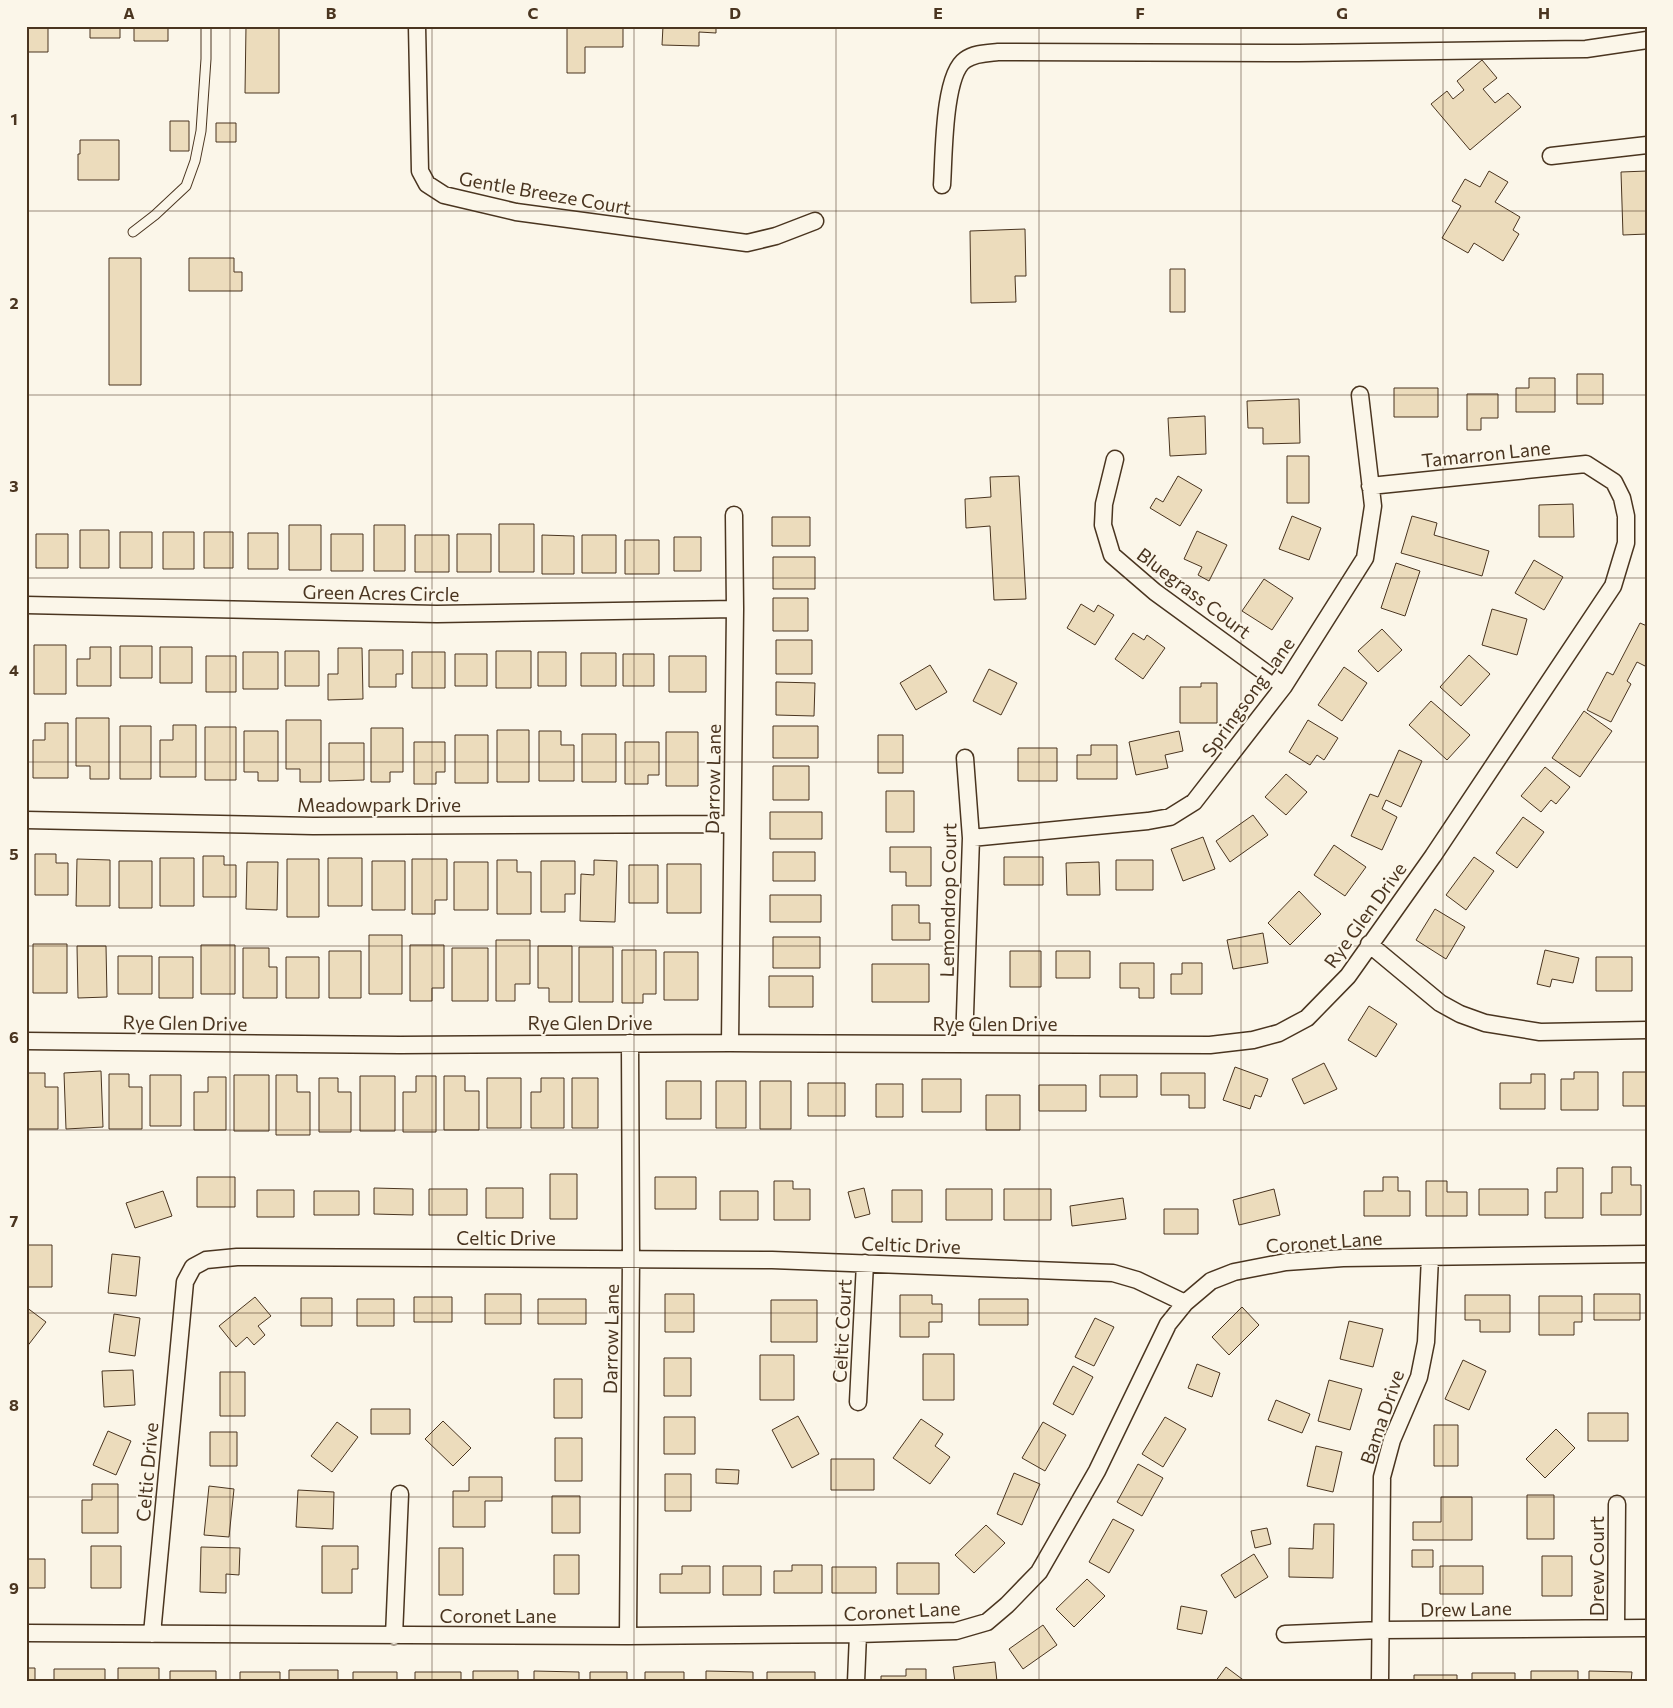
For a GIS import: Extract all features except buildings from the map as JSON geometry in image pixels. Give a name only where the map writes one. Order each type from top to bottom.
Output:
[{"type":"street","name":"Gentle Breeze Court","points":[[417,26],[420,171],[427,184],[444,195],[516,212],[747,242],[776,236],[815,221]]},
{"type":"street","points":[[942,185],[948,97],[955,72],[963,60],[972,56],[998,52],[1299,53],[1586,49],[1647,40]]},
{"type":"street","points":[[1551,156],[1647,145]]},
{"type":"street","name":"Springsong Lane","points":[[971,838],[1148,821],[1170,817],[1194,802],[1284,686],[1365,558],[1372,506],[1360,395]]},
{"type":"street","name":"Bluegrass Court","points":[[1115,459],[1104,504],[1103,526],[1112,555],[1155,592],[1284,686]]},
{"type":"street","name":"Tamarron Lane","points":[[1370,486],[1586,464],[1604,474]]},
{"type":"street","name":"Rye Glen Drive","points":[[26,1041],[400,1045],[730,1043],[1210,1045],[1253,1040],[1279,1033],[1307,1018],[1348,976],[1433,856],[1613,586],[1626,543],[1626,516],[1622,498],[1614,482],[1604,474]]},
{"type":"street","name":"Darrow Lane","points":[[730,1043],[735,609],[734,515]]},
{"type":"street","name":"Green Acres Circle","points":[[26,605],[437,614],[735,609]]},
{"type":"street","name":"Lemondrop Court","points":[[964,1044],[971,838],[965,758]]},
{"type":"street","name":"Meadowpark Drive","points":[[26,820],[313,826],[732,824]]},
{"type":"street","points":[[1369,944],[1440,1003],[1460,1014],[1485,1023],[1540,1032],[1647,1030]]},
{"type":"street","name":"Darrow Lane","points":[[628,1636],[631,1259],[630,1043]]},
{"type":"street","name":"Coronet Lane","points":[[26,1633],[628,1636],[858,1634],[956,1631],[987,1622],[1007,1605],[1039,1572],[1097,1471],[1168,1324],[1185,1303],[1211,1281],[1234,1272],[1286,1262],[1343,1258],[1647,1254]]},
{"type":"street","name":"Celtic Drive","points":[[152,1634],[184,1282],[193,1267],[206,1260],[237,1256],[772,1260],[1113,1273],[1137,1280],[1185,1303]]},
{"type":"street","name":"Bama Drive","points":[[1380,1682],[1382,1477],[1392,1440],[1419,1377],[1426,1342],[1430,1257]]},
{"type":"street","name":"Celtic Court","points":[[858,1402],[865,1263]]},
{"type":"street","points":[[394,1636],[400,1494]]},
{"type":"street","name":"Drew Court","points":[[1616,1628],[1617,1504]]},
{"type":"street","name":"Drew Lane","points":[[1285,1634],[1381,1630],[1647,1628]]},
{"type":"street","points":[[856,1682],[858,1634]]},
{"type":"lane","points":[[133,232],[155,215],[186,186],[195,161],[201,131],[206,59],[206,26]]}]
